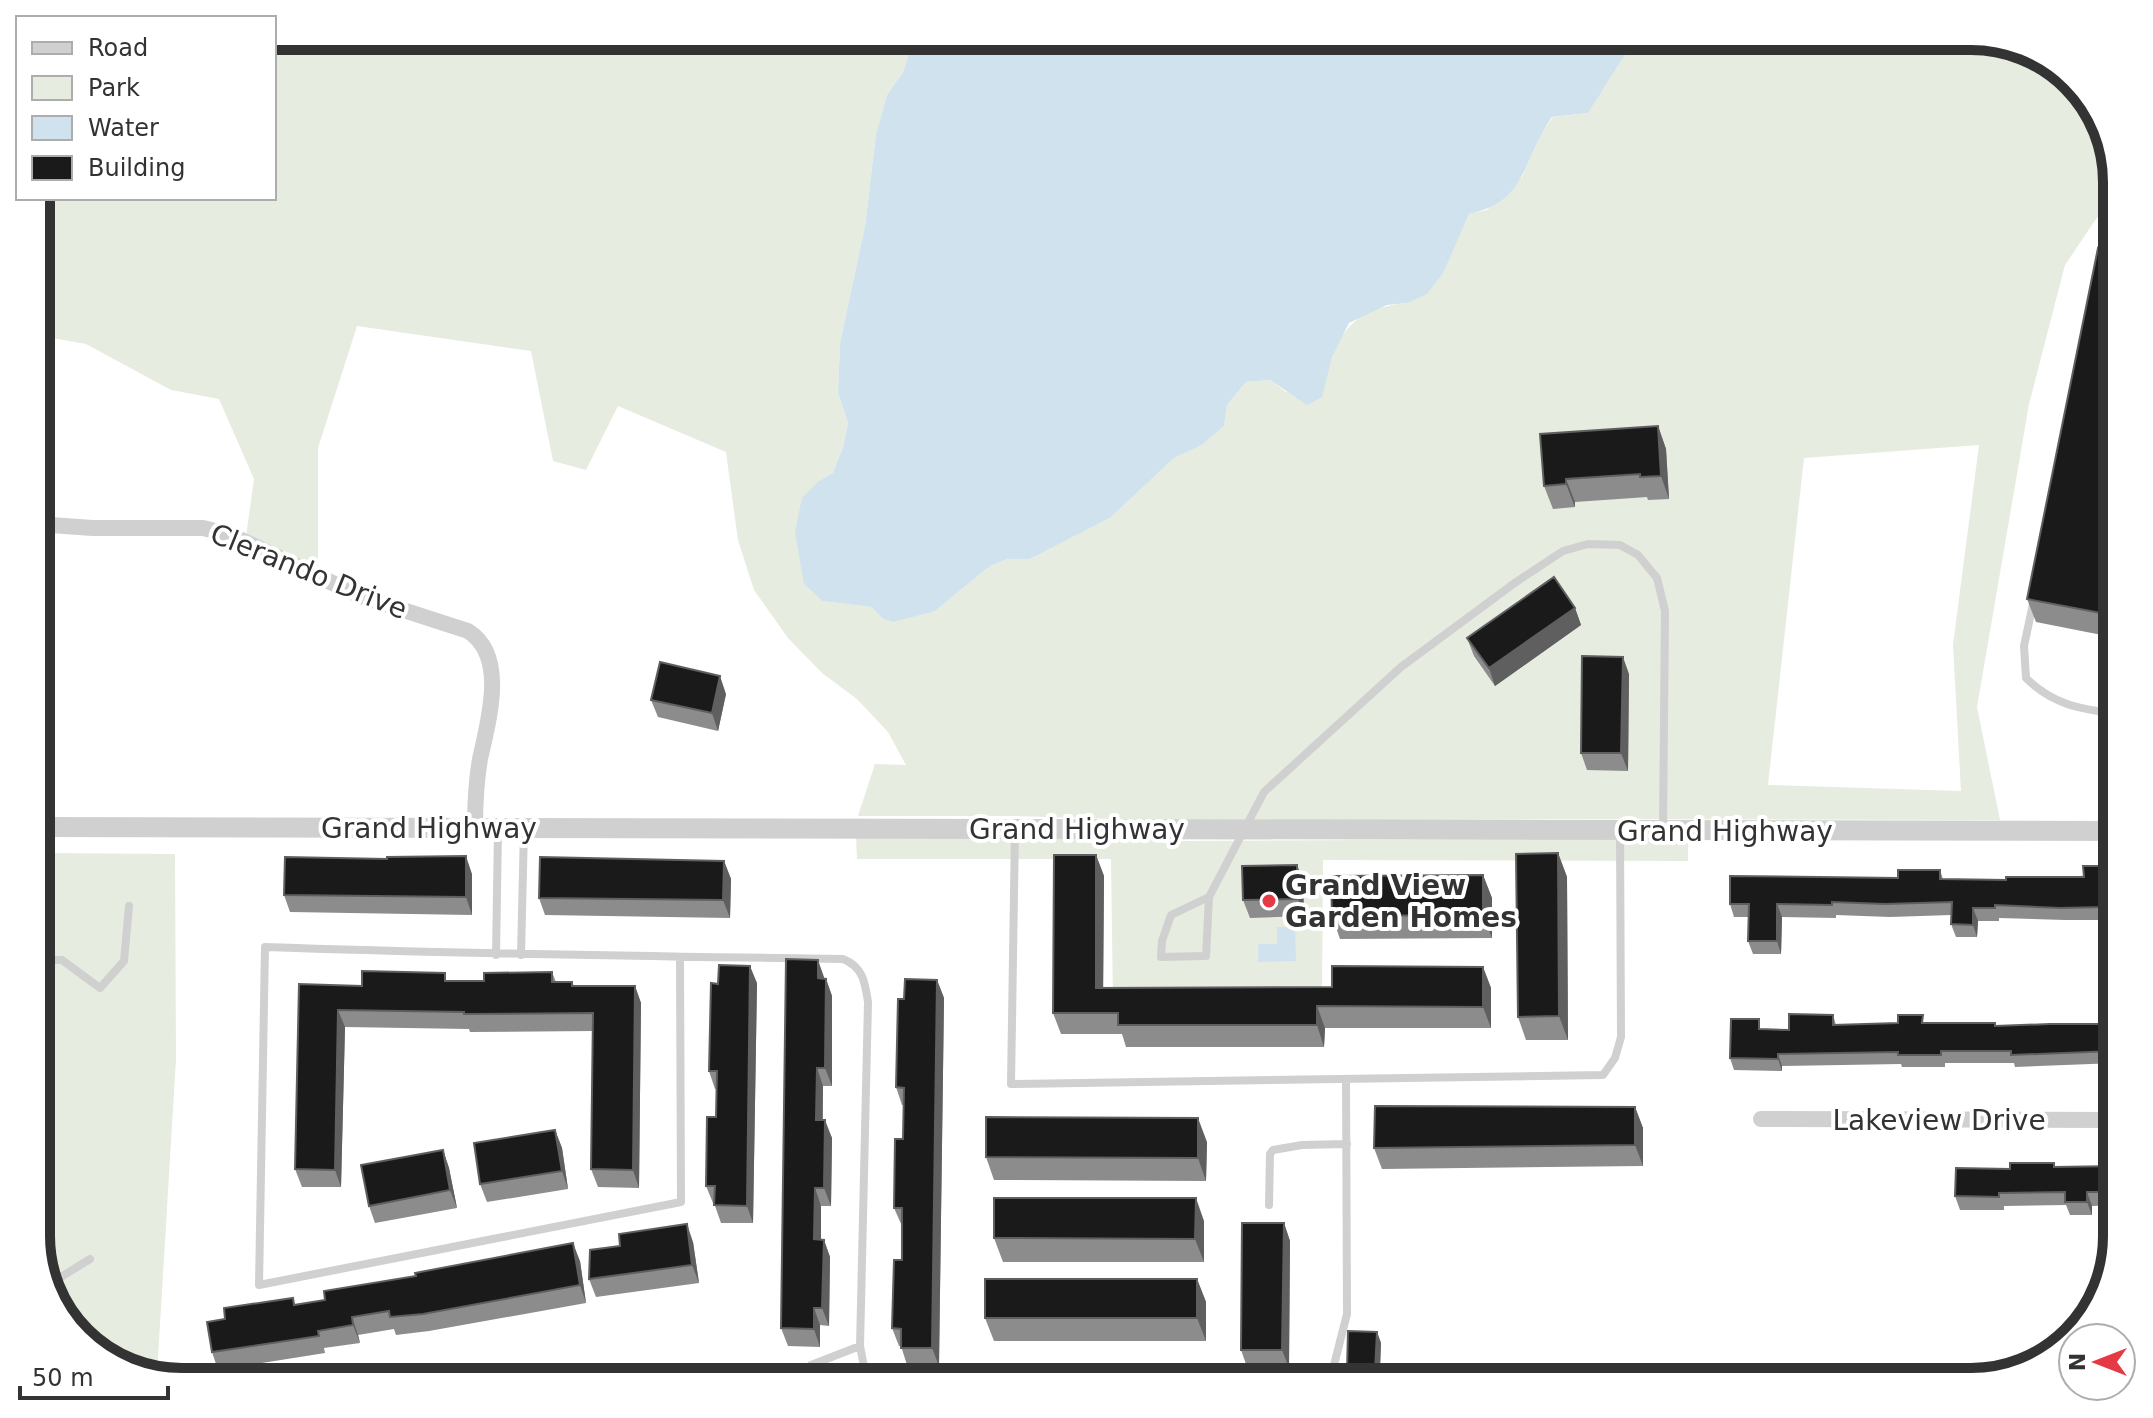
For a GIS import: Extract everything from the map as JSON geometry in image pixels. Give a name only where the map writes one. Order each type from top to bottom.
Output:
[{"type":"street","name":"Clerando Drive","points":[[50,525],[93,528],[182,526],[231,535],[360,596],[478,637],[484,645],[492,693],[491,716],[474,803],[475,828]]},
{"type":"street","name":"Grand Highway","points":[[50,827],[2103,831]]},
{"type":"street","name":"Lakeview Drive","points":[[1761,1119],[2103,1120]]},
{"type":"lane","points":[[2099,272],[2103,253]]},
{"type":"lane","points":[[1209,897],[1171,915],[1162,941],[1161,957],[1206,956],[1209,897],[1264,792],[1401,667],[1528,574],[1563,551],[1588,544],[1620,545],[1638,555],[1657,578],[1665,611],[1663,831]]},
{"type":"lane","points":[[2037,584],[2024,646],[2026,678],[2042,693],[2076,708],[2103,712]]},
{"type":"lane","points":[[496,955],[498,828]]},
{"type":"lane","points":[[521,955],[524,828]]},
{"type":"lane","points":[[1015,829],[1011,1084],[1603,1075],[1615,1058],[1621,1037],[1620,831]]},
{"type":"lane","points":[[50,960],[62,960],[100,988],[124,961],[129,906]]},
{"type":"lane","points":[[680,957],[681,1202],[259,1285],[265,947],[496,955],[521,955],[843,959],[853,963],[864,976],[868,1002],[860,1346],[864,1368]]},
{"type":"lane","points":[[1333,1368],[1347,1314],[1346,1079]]},
{"type":"lane","points":[[1269,1205],[1273,1150],[1302,1145],[1347,1144]]},
{"type":"lane","points":[[57,1279],[90,1259]]},
{"type":"lane","points":[[809,1368],[860,1346]]},
{"type":"green space","points":[[276,50],[910,50],[903,72],[887,95],[876,134],[865,226],[840,343],[838,393],[848,423],[833,473],[819,481],[804,584],[822,601],[873,607],[882,618],[935,611],[990,566],[1008,559],[1030,559],[1110,518],[1174,458],[1202,445],[1224,426],[1227,405],[1246,382],[1270,380],[1286,392],[1321,397],[1331,360],[1345,332],[1355,321],[1369,313],[1407,303],[1456,242],[1469,214],[1487,210],[1522,177],[1541,134],[1553,117],[1588,113],[1630,50],[1971,50],[2014,57],[2044,72],[2070,95],[2093,131],[2102,165],[2103,209],[2065,265],[2029,404],[1977,707],[2000,820],[1180,821],[1015,816],[858,816],[875,764],[906,765],[888,732],[857,699],[822,673],[788,638],[754,590],[738,540],[726,452],[618,406],[586,470],[553,461],[531,351],[357,326],[318,448],[318,566],[244,551],[254,479],[219,399],[171,390],[86,344],[50,338],[50,200],[276,200]],"holes":[[[1979,445],[1953,645],[1961,791],[1768,785],[1804,458]]]},
{"type":"green space","points":[[856,836],[1014,836],[1180,841],[1688,841],[1688,861],[1323,860],[1322,996],[1113,1004],[1111,859],[857,859]]},
{"type":"green space","points":[[50,853],[175,854],[176,1059],[158,1365],[124,1354],[89,1329],[68,1302],[53,1262],[50,1245]]},
{"type":"water","points":[[910,50],[1630,50],[1588,113],[1552,117],[1521,177],[1503,200],[1469,214],[1443,273],[1427,294],[1407,303],[1387,305],[1349,323],[1332,357],[1322,397],[1307,405],[1270,380],[1246,382],[1227,405],[1224,426],[1202,445],[1174,458],[1110,518],[1030,559],[1008,559],[990,566],[935,611],[893,622],[882,618],[872,607],[822,601],[804,584],[795,532],[802,498],[819,481],[833,473],[843,447],[848,423],[838,393],[840,343],[865,226],[876,134],[887,95],[903,72]]},
{"type":"water","points":[[1277,927],[1295,927],[1296,961],[1258,962],[1258,944],[1277,944]]},
{"type":"building","points":[[2098,248],[2103,252],[2103,613],[2027,599]]},
{"type":"building","points":[[1658,426],[1661,476],[1640,477],[1640,474],[1566,479],[1566,484],[1544,486],[1540,434]]},
{"type":"building","points":[[1554,577],[1575,608],[1489,668],[1467,638]]},
{"type":"building","points":[[1582,656],[1623,657],[1621,753],[1581,753]]},
{"type":"building","points":[[660,662],[720,676],[712,713],[651,700]]},
{"type":"building","points":[[1558,853],[1559,1016],[1518,1017],[1516,854]]},
{"type":"building","points":[[1054,855],[1096,855],[1096,988],[1332,987],[1332,966],[1483,967],[1483,1007],[1317,1006],[1317,1025],[1118,1025],[1118,1013],[1053,1013]]},
{"type":"building","points":[[466,856],[466,897],[284,895],[285,857],[387,859]]},
{"type":"building","points":[[540,857],[724,861],[723,900],[539,898]]},
{"type":"building","points":[[1297,865],[1298,899],[1243,900],[1242,866]]},
{"type":"building","points":[[2083,866],[2103,866],[2103,907],[1995,905],[1995,908],[1973,908],[1973,925],[1951,924],[1952,902],[1777,904],[1777,941],[1748,941],[1749,904],[1730,904],[1730,876],[1898,878],[1898,870],[1940,870],[1940,879],[2084,877]]},
{"type":"building","points":[[1483,875],[1483,915],[1332,916],[1331,876]]},
{"type":"building","points":[[786,959],[818,960],[818,978],[826,979],[825,1068],[817,1068],[816,1120],[825,1120],[824,1188],[815,1188],[814,1239],[824,1240],[822,1308],[814,1308],[814,1329],[781,1328]]},
{"type":"building","points":[[719,965],[750,966],[747,1206],[714,1205],[715,1186],[706,1186],[707,1117],[716,1117],[717,1071],[709,1071],[711,983],[718,984]]},
{"type":"building","points":[[362,971],[445,973],[445,981],[484,981],[484,973],[552,972],[552,982],[572,982],[572,986],[635,986],[633,1170],[591,1169],[593,1013],[464,1014],[338,1010],[335,1170],[295,1169],[299,984],[362,986]]},
{"type":"building","points":[[905,979],[937,980],[932,1348],[901,1348],[901,1329],[892,1328],[894,1260],[902,1260],[902,1208],[894,1208],[895,1139],[903,1139],[904,1088],[896,1087],[898,999],[904,999]]},
{"type":"building","points":[[1789,1014],[1833,1015],[1833,1025],[1898,1023],[1898,1015],[1923,1015],[1922,1023],[1995,1023],[1995,1026],[2103,1024],[2103,1051],[2011,1055],[2011,1051],[1941,1051],[1941,1055],[1898,1055],[1898,1052],[1778,1054],[1778,1059],[1730,1058],[1731,1019],[1759,1019],[1759,1029],[1789,1030]]},
{"type":"building","points":[[1375,1106],[1635,1107],[1635,1145],[1374,1148]]},
{"type":"building","points":[[986,1117],[1198,1118],[1198,1158],[986,1157]]},
{"type":"building","points":[[555,1130],[562,1171],[480,1184],[474,1143]]},
{"type":"building","points":[[443,1150],[450,1190],[369,1206],[361,1165]]},
{"type":"building","points":[[2010,1163],[2054,1163],[2054,1167],[2103,1166],[2103,1192],[2087,1192],[2087,1202],[2065,1202],[2065,1192],[1999,1193],[1999,1197],[1955,1196],[1956,1168],[2010,1169]]},
{"type":"building","points":[[994,1198],[1196,1198],[1195,1239],[994,1238]]},
{"type":"building","points":[[1242,1223],[1284,1223],[1282,1350],[1241,1350]]},
{"type":"building","points":[[687,1224],[692,1265],[589,1279],[590,1250],[620,1246],[619,1234]]},
{"type":"building","points":[[573,1243],[580,1285],[423,1314],[390,1317],[389,1311],[352,1317],[353,1325],[318,1331],[319,1336],[212,1352],[207,1322],[225,1319],[224,1308],[293,1298],[294,1305],[325,1300],[324,1291],[416,1276],[415,1273]]},
{"type":"building","points":[[985,1279],[1197,1279],[1197,1318],[985,1318]]},
{"type":"building","points":[[1348,1331],[1377,1332],[1375,1368],[1347,1368]]},
{"type":"place","name":"Grand View Garden Homes","points":[[1269,901]]}]
